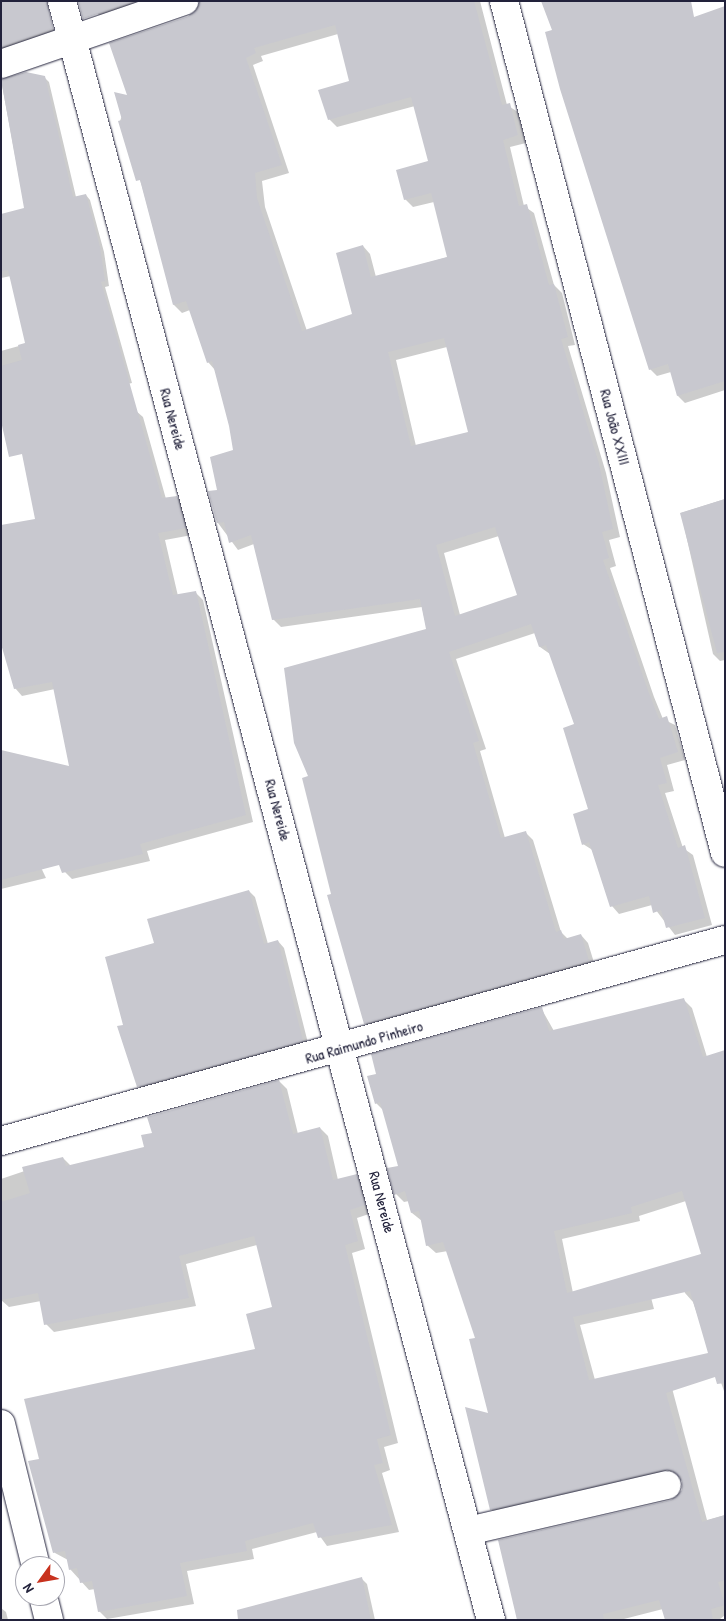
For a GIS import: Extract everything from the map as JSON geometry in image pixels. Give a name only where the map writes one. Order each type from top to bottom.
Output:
[{"type":"street","name":"Rua Nereide","points":[[62,1],[342,1049],[491,1620]]},
{"type":"street","points":[[1,64],[72,42],[184,1]]},
{"type":"street","name":"Rua João XXIII","points":[[504,1],[725,853]]},
{"type":"street","name":"Rua Raimundo Pinheiro","points":[[1,1141],[342,1049],[725,940]]},
{"type":"street","points":[[1,1424],[34,1556]]},
{"type":"street","points":[[468,1531],[667,1485]]},
{"type":"street","points":[[46,1606],[49,1620]]},
{"type":"building","points":[[1,1],[47,1],[53,29],[1,47]]},
{"type":"building","points":[[78,1],[135,1],[83,19]]},
{"type":"building","points":[[199,1],[474,1],[502,105],[510,103],[518,135],[503,140],[519,206],[527,204],[549,285],[554,284],[568,337],[561,339],[599,464],[613,529],[602,532],[609,558],[603,560],[659,719],[667,716],[678,752],[660,758],[667,783],[658,785],[678,848],[685,845],[705,918],[666,928],[661,910],[653,913],[649,896],[610,907],[589,842],[582,845],[573,814],[588,809],[563,728],[574,724],[546,645],[539,647],[531,624],[449,652],[479,741],[473,743],[501,838],[526,831],[556,932],[561,930],[564,939],[581,934],[589,961],[364,1024],[327,895],[331,894],[302,778],[308,776],[294,743],[284,668],[426,629],[420,599],[272,620],[251,535],[229,543],[224,522],[217,523],[208,491],[217,490],[210,457],[233,450],[229,426],[212,361],[207,363],[186,301],[173,305],[140,180],[136,181],[118,121],[122,120],[114,92],[127,95],[109,43],[189,16]],"holes":[[[335,25],[349,81],[318,90],[328,120],[411,97],[428,161],[396,170],[404,200],[431,193],[447,257],[371,277],[363,245],[336,253],[352,314],[302,331],[257,198],[255,173],[282,165],[246,58],[256,53],[254,48]],[[444,338],[468,432],[411,446],[388,352]],[[495,527],[517,595],[455,616],[436,545]]]},
{"type":"building","points":[[541,1],[691,1],[694,17],[725,6],[725,381],[677,396],[668,364],[649,370],[560,89],[545,32],[552,30]]},
{"type":"building","points":[[26,72],[45,76],[73,197],[86,194],[100,247],[105,281],[101,282],[162,498],[177,496],[186,528],[158,533],[173,595],[196,591],[246,815],[140,844],[143,854],[62,873],[59,865],[1,880],[1,750],[69,766],[52,682],[14,689],[1,644],[1,525],[35,519],[22,454],[9,457],[1,421],[1,366],[22,360],[18,345],[25,343],[8,270],[1,271],[1,214],[24,208],[1,79]]},
{"type":"building","points":[[725,499],[725,652],[717,653],[680,513]]},
{"type":"building","points":[[249,890],[264,944],[278,940],[303,1041],[137,1087],[117,1026],[123,1025],[105,957],[154,943],[147,919]]},
{"type":"building","points":[[684,998],[703,1057],[725,1050],[725,1383],[717,1384],[715,1377],[666,1393],[702,1522],[725,1515],[725,1580],[718,1582],[725,1605],[711,1609],[713,1620],[665,1620],[659,1600],[603,1614],[604,1620],[517,1620],[498,1540],[671,1500],[682,1490],[682,1481],[672,1470],[663,1470],[490,1510],[465,1407],[488,1413],[469,1339],[475,1338],[443,1242],[426,1246],[419,1211],[411,1213],[405,1191],[394,1195],[387,1168],[398,1166],[380,1102],[375,1104],[367,1076],[376,1074],[371,1054],[542,1007],[549,1031]],"holes":[[[682,1191],[701,1254],[567,1293],[554,1231],[632,1213],[631,1207]],[[690,1291],[708,1353],[589,1380],[573,1317]]]},
{"type":"building","points":[[279,1080],[293,1134],[320,1127],[333,1180],[357,1174],[365,1205],[350,1210],[358,1241],[345,1245],[391,1435],[377,1439],[383,1463],[374,1465],[392,1525],[318,1538],[313,1523],[245,1541],[247,1551],[180,1563],[187,1596],[98,1612],[92,1581],[80,1583],[77,1568],[69,1570],[65,1551],[53,1553],[28,1461],[39,1459],[24,1399],[255,1349],[246,1314],[272,1307],[254,1236],[179,1256],[189,1298],[44,1325],[38,1293],[1,1300],[1,1202],[30,1193],[22,1167],[63,1157],[66,1166],[144,1147],[141,1135],[152,1133],[147,1117]]},
{"type":"building","points":[[362,1577],[371,1620],[238,1620],[237,1610]]}]
